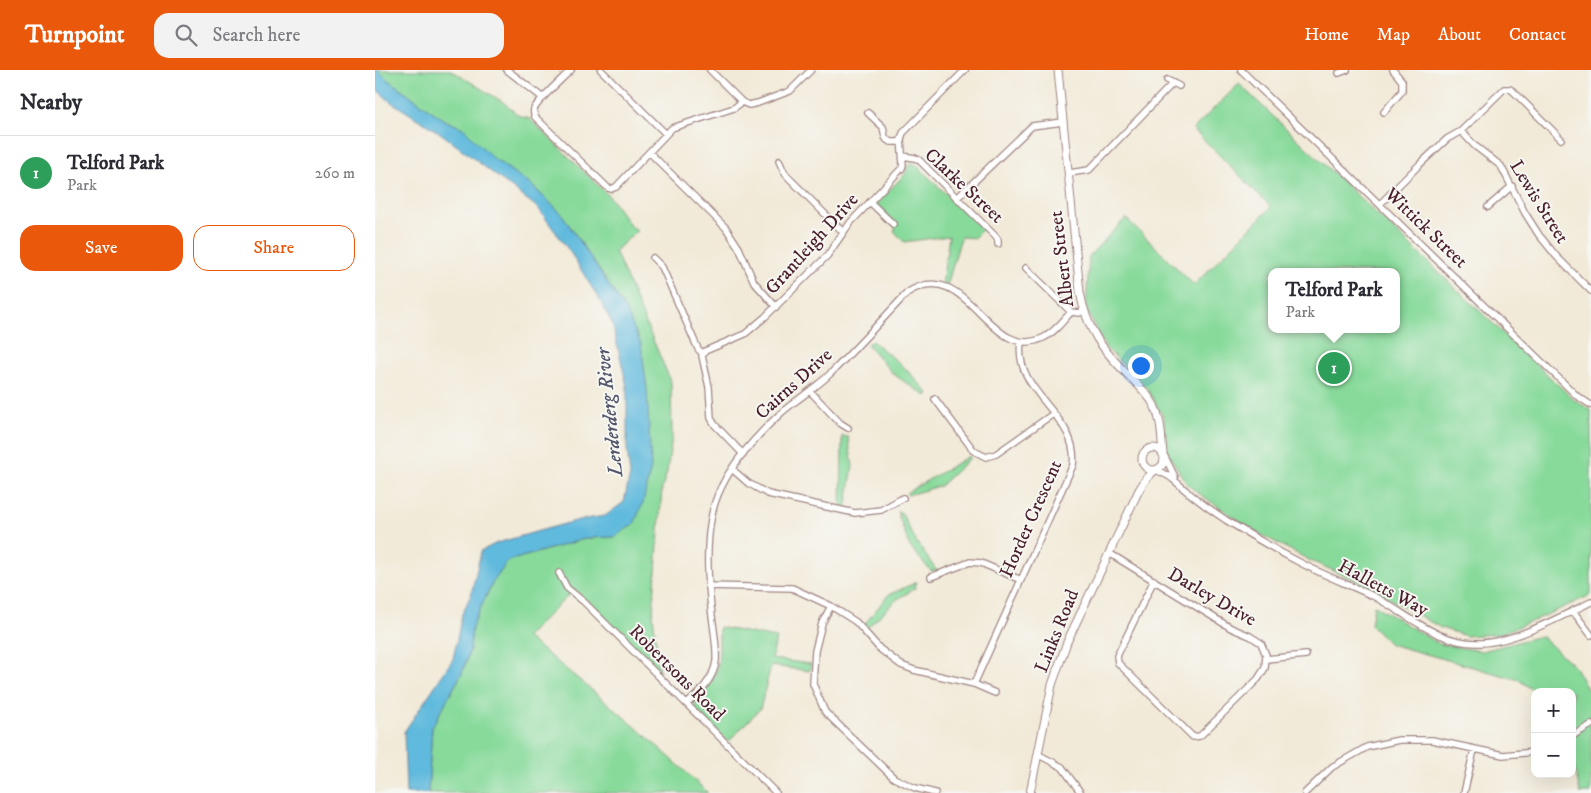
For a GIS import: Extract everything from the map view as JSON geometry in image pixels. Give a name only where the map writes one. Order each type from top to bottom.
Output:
[{"type":"street","points":[[507,70],[543,98]]},
{"type":"street","points":[[571,70],[543,98],[533,113],[611,189],[616,188],[665,134],[674,127],[734,108],[742,102]]},
{"type":"street","points":[[601,70],[665,134]]},
{"type":"street","points":[[710,70],[742,102],[749,105],[790,90],[811,70]]},
{"type":"street","points":[[903,156],[901,142],[903,133],[965,70]]},
{"type":"street","name":"Albert Street","points":[[1058,70],[1083,311],[1099,343],[1145,391],[1154,404],[1160,420],[1164,455]]},
{"type":"street","name":"Wittick Street","points":[[1241,70],[1577,396],[1591,404]]},
{"type":"street","points":[[1339,72],[1347,70]]},
{"type":"street","points":[[1384,112],[1402,91],[1402,81],[1393,70]]},
{"type":"street","points":[[1167,80],[1179,86]]},
{"type":"street","points":[[1069,173],[1089,170],[1173,83]]},
{"type":"street","points":[[1380,204],[1447,139],[1461,131],[1500,91],[1507,88],[1513,91],[1561,139]]},
{"type":"street","points":[[868,113],[883,127],[887,140],[901,142]]},
{"type":"street","points":[[957,198],[1032,126],[1063,122]]},
{"type":"street","name":"Lewis Street","points":[[1461,131],[1475,146],[1501,166],[1525,213],[1539,235],[1557,257],[1591,290]]},
{"type":"street","points":[[649,152],[726,228],[739,248],[754,282],[776,307]]},
{"type":"street","name":"Clarke Street","points":[[903,156],[917,159],[996,237],[998,244]]},
{"type":"street","name":"Grantleigh Drive","points":[[703,354],[705,351],[745,334],[776,307],[827,256],[843,232],[902,168],[903,156]]},
{"type":"street","points":[[779,161],[788,177],[843,232]]},
{"type":"street","points":[[1488,207],[1512,186]]},
{"type":"street","points":[[870,202],[893,224]]},
{"type":"street","points":[[653,258],[662,267],[697,349],[703,354],[709,387],[711,418],[715,425],[743,454]]},
{"type":"street","points":[[1026,268],[1071,312],[1079,313],[1083,311]]},
{"type":"street","name":"Cairns Drive","points":[[687,704],[702,690],[710,678],[716,662],[709,586],[711,515],[721,486],[743,454],[781,413],[811,391],[831,373],[907,293],[920,287],[941,286],[952,289],[960,294],[1000,332],[1021,342]]},
{"type":"street","points":[[1021,342],[1044,338],[1071,312]]},
{"type":"street","name":"Horder Crescent","points":[[974,684],[1073,465],[1071,438],[1026,376],[1020,361],[1021,342]]},
{"type":"street","points":[[811,391],[839,423],[848,428]]},
{"type":"street","points":[[935,399],[974,451],[986,457],[996,454],[1053,414]]},
{"type":"street","points":[[1149,448],[1157,448],[1164,455],[1163,465],[1155,470],[1149,469],[1143,464],[1142,458],[1143,454],[1156,440],[1160,420]]},
{"type":"street","name":"Halletts Way","points":[[1164,455],[1177,481]]},
{"type":"street","name":"Links Road","points":[[1139,490],[1143,474],[1143,464]]},
{"type":"street","points":[[731,469],[748,483],[768,494],[855,513],[881,510],[903,498]]},
{"type":"street","name":"Halletts Way","points":[[1155,470],[1165,473],[1177,481],[1187,492],[1261,542],[1379,600],[1439,635],[1458,641],[1480,644],[1497,641],[1535,628],[1591,602]]},
{"type":"street","name":"Links Road","points":[[1030,793],[1052,685],[1067,642],[1139,490],[1146,478],[1155,470]]},
{"type":"street","name":"Darley Drive","points":[[1109,553],[1154,580],[1231,628],[1251,636],[1261,643],[1266,659],[1265,668],[1258,679],[1200,736],[1193,737],[1118,664],[1117,656],[1154,580]]},
{"type":"street","points":[[931,577],[970,562],[981,563],[1021,580]]},
{"type":"street","name":"Robertsons Road","points":[[559,572],[567,588],[584,602],[776,793]]},
{"type":"street","points":[[709,586],[792,588],[831,606],[856,622],[880,649],[901,665],[913,670],[974,684],[995,693]]},
{"type":"street","points":[[831,606],[822,623],[815,651],[813,684],[825,712],[894,778],[915,788],[935,793]]},
{"type":"street","points":[[1573,611],[1591,635]]},
{"type":"street","points":[[1266,659],[1306,655]]},
{"type":"street","points":[[1576,734],[1591,725]]},
{"type":"street","points":[[1305,793],[1332,767],[1367,747],[1399,740],[1432,740],[1503,755],[1531,752]]},
{"type":"street","points":[[1465,793],[1474,750]]},
{"type":"street","points":[[1039,755],[1062,767],[1081,793]]},
{"type":"green space","points":[[378,70],[451,70],[503,102],[518,115],[530,119],[608,195],[630,225],[637,231],[615,251],[671,382],[672,437],[667,472],[662,488],[653,614],[659,672],[575,589],[526,637],[619,713],[708,793],[428,793],[432,727],[462,673],[470,650],[472,627],[480,609],[493,582],[508,561],[588,538],[614,537],[634,524],[641,344],[625,309],[561,213],[531,185],[493,158],[463,128],[444,120],[387,79]]},
{"type":"green space","points":[[1239,84],[1573,399],[1591,410],[1591,595],[1499,634],[1466,636],[1441,628],[1360,582],[1311,561],[1256,532],[1186,483],[1164,445],[1164,418],[1148,390],[1105,347],[1086,309],[1089,256],[1126,218],[1194,285],[1271,207],[1193,129]]},
{"type":"green space","points":[[910,164],[915,164],[983,229],[974,238],[961,237],[947,286],[942,284],[949,236],[904,242],[894,231],[896,228],[876,207],[876,204],[906,173]]},
{"type":"green space","points":[[872,341],[902,365],[929,394],[926,396],[893,374],[867,344]]},
{"type":"green space","points":[[842,436],[848,437],[853,466],[846,510],[841,510]]},
{"type":"green space","points":[[969,456],[970,458],[940,486],[908,495],[906,493]]},
{"type":"green space","points":[[897,512],[901,512],[917,543],[937,571],[931,571],[910,547]]},
{"type":"green space","points":[[917,582],[914,589],[896,600],[867,628],[864,625],[888,595]]},
{"type":"green space","points":[[1374,605],[1439,644],[1482,651],[1541,636],[1575,667],[1591,696],[1591,793],[1580,793],[1576,774],[1576,688],[1531,689],[1519,680],[1390,644],[1371,625]]},
{"type":"green space","points":[[719,627],[776,638],[772,659],[811,664],[810,671],[771,666],[760,709],[728,742],[695,709],[695,701],[710,684],[717,667],[719,659]]},
{"type":"water","points":[[375,70],[378,70],[387,79],[444,120],[463,128],[493,158],[531,185],[561,213],[625,309],[641,344],[647,389],[651,467],[643,503],[634,524],[614,537],[588,538],[508,561],[493,582],[480,609],[472,627],[470,650],[462,673],[432,727],[428,793],[406,793],[404,732],[453,659],[462,614],[471,595],[481,551],[497,543],[546,529],[579,520],[605,516],[624,502],[630,475],[627,449],[627,386],[612,323],[570,252],[538,208],[443,135],[391,102],[375,88]]},
{"type":"place","name":"Telford Park","points":[[1334,368]]},
{"type":"water label","name":"Lerderderg River","points":[[610,412]]}]
